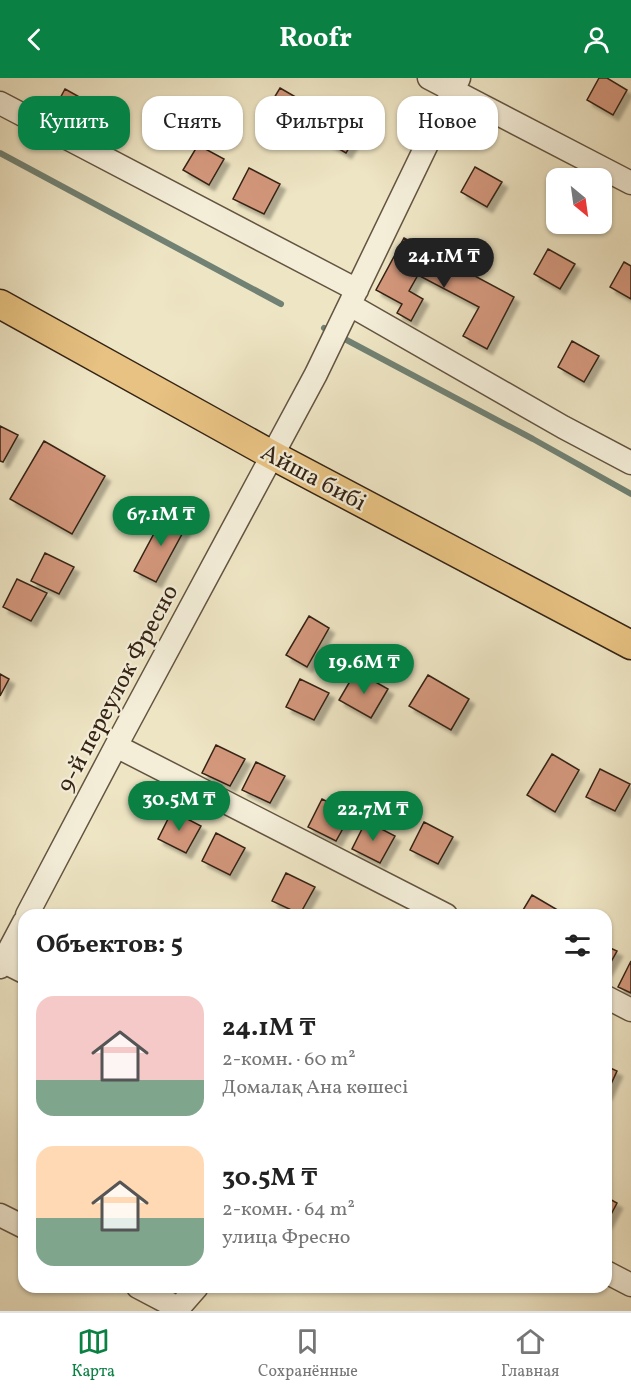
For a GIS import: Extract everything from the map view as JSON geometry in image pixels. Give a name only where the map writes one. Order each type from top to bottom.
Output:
[{"type":"main road","name":"Айша бибі","points":[[0,303],[272,455],[631,645]]},
{"type":"street","points":[[429,78],[455,84],[630,179]]},
{"type":"street","name":"9-й переулок Фресно","points":[[30,909],[316,374],[455,84]]},
{"type":"street","points":[[0,103],[563,427],[631,463]]},
{"type":"street","points":[[116,746],[434,909]]},
{"type":"street","points":[[18,933],[1,963],[18,970]]},
{"type":"street","points":[[612,1000],[631,1010]]},
{"type":"street","points":[[0,1215],[18,1224]]},
{"type":"street","points":[[612,1275],[631,1285]]},
{"type":"street","points":[[148,1293],[177,1310],[192,1293]]},
{"type":"building","points":[[599,78],[607,78],[627,90],[613,115],[587,100]]},
{"type":"building","points":[[280,88],[294,96],[275,96]]},
{"type":"building","points":[[65,89],[78,96],[61,96]]},
{"type":"building","points":[[195,150],[207,150],[224,159],[209,185],[183,170]]},
{"type":"building","points":[[475,167],[502,182],[487,207],[461,192]]},
{"type":"building","points":[[249,168],[280,184],[264,214],[233,199]]},
{"type":"building","points":[[404,238],[514,297],[487,349],[463,336],[479,307],[418,275],[409,291],[423,299],[411,321],[397,313],[402,304],[376,290]]},
{"type":"building","points":[[548,249],[575,264],[560,289],[534,274]]},
{"type":"building","points":[[624,262],[631,266],[631,299],[610,287]]},
{"type":"building","points":[[572,341],[599,356],[584,382],[558,367]]},
{"type":"building","points":[[0,426],[18,435],[3,462],[0,461]]},
{"type":"building","points":[[44,441],[105,476],[72,534],[10,499]]},
{"type":"building","points":[[166,511],[188,523],[156,582],[134,571]]},
{"type":"building","points":[[45,553],[74,567],[59,594],[31,581]]},
{"type":"building","points":[[17,579],[47,593],[31,621],[3,607]]},
{"type":"building","points":[[309,616],[329,628],[307,667],[286,655]]},
{"type":"building","points":[[356,671],[388,689],[371,718],[339,700]]},
{"type":"building","points":[[0,674],[9,679],[0,696]]},
{"type":"building","points":[[428,675],[469,699],[451,730],[409,706]]},
{"type":"building","points":[[300,679],[329,693],[314,720],[286,707]]},
{"type":"building","points":[[216,745],[245,759],[230,786],[202,773]]},
{"type":"building","points":[[552,754],[579,770],[555,812],[527,795]]},
{"type":"building","points":[[256,762],[285,776],[270,803],[242,790]]},
{"type":"building","points":[[600,769],[630,784],[615,811],[586,797]]},
{"type":"building","points":[[322,799],[351,814],[336,841],[308,827]]},
{"type":"building","points":[[172,811],[201,826],[186,853],[158,839]]},
{"type":"building","points":[[366,821],[395,836],[380,863],[352,849]]},
{"type":"building","points":[[424,822],[453,837],[438,864],[410,850]]},
{"type":"building","points":[[216,833],[245,848],[230,875],[202,861]]},
{"type":"building","points":[[286,873],[315,887],[303,909],[289,909],[272,901]]},
{"type":"building","points":[[532,895],[556,909],[524,909]]},
{"type":"building","points":[[612,949],[617,951],[612,960]]},
{"type":"building","points":[[631,961],[631,993],[618,987]]},
{"type":"building","points":[[612,1069],[617,1071],[612,1082]]},
{"type":"building","points":[[612,1200],[617,1203],[612,1213]]},
{"type":"waterway","points":[[0,153],[281,304]]},
{"type":"waterway","points":[[324,328],[631,494]]}]
